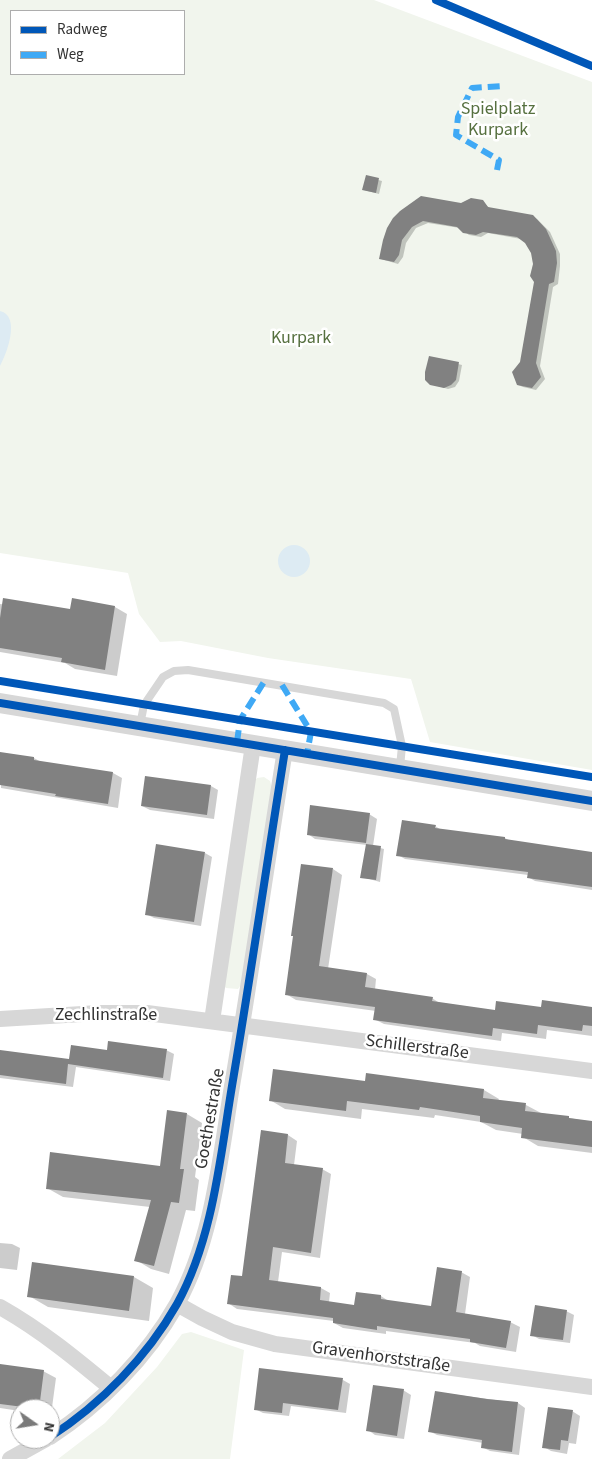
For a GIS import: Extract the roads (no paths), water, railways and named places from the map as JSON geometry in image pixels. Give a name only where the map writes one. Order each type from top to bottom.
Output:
[{"type":"street","points":[[0,703],[592,801]]},
{"type":"street","points":[[242,1026],[212,1021],[253,745]]},
{"type":"street","name":"Goethestraße","points":[[60,1430],[112,1388],[148,1346],[177,1304],[188,1281],[199,1250],[209,1215],[218,1169],[285,750]]},
{"type":"street","name":"Zechlinstraße","points":[[0,1019],[99,1013],[147,1013],[212,1021]]},
{"type":"street","name":"Schillerstraße","points":[[242,1026],[592,1071]]},
{"type":"street","name":"Gravenhorststraße","points":[[177,1304],[232,1332],[275,1344],[592,1387]]},
{"type":"street","points":[[0,1307],[22,1319],[54,1342],[112,1388]]},
{"type":"street","points":[[13,1458],[29,1449]]},
{"type":"lane","points":[[140,726],[144,705],[163,677],[174,671],[188,670],[282,685],[384,703],[394,708],[402,746],[400,769]]},
{"type":"park label","name":"Spielplatz Kurpark","points":[[498,120]]},
{"type":"park label","name":"Kurpark","points":[[301,339]]}]
